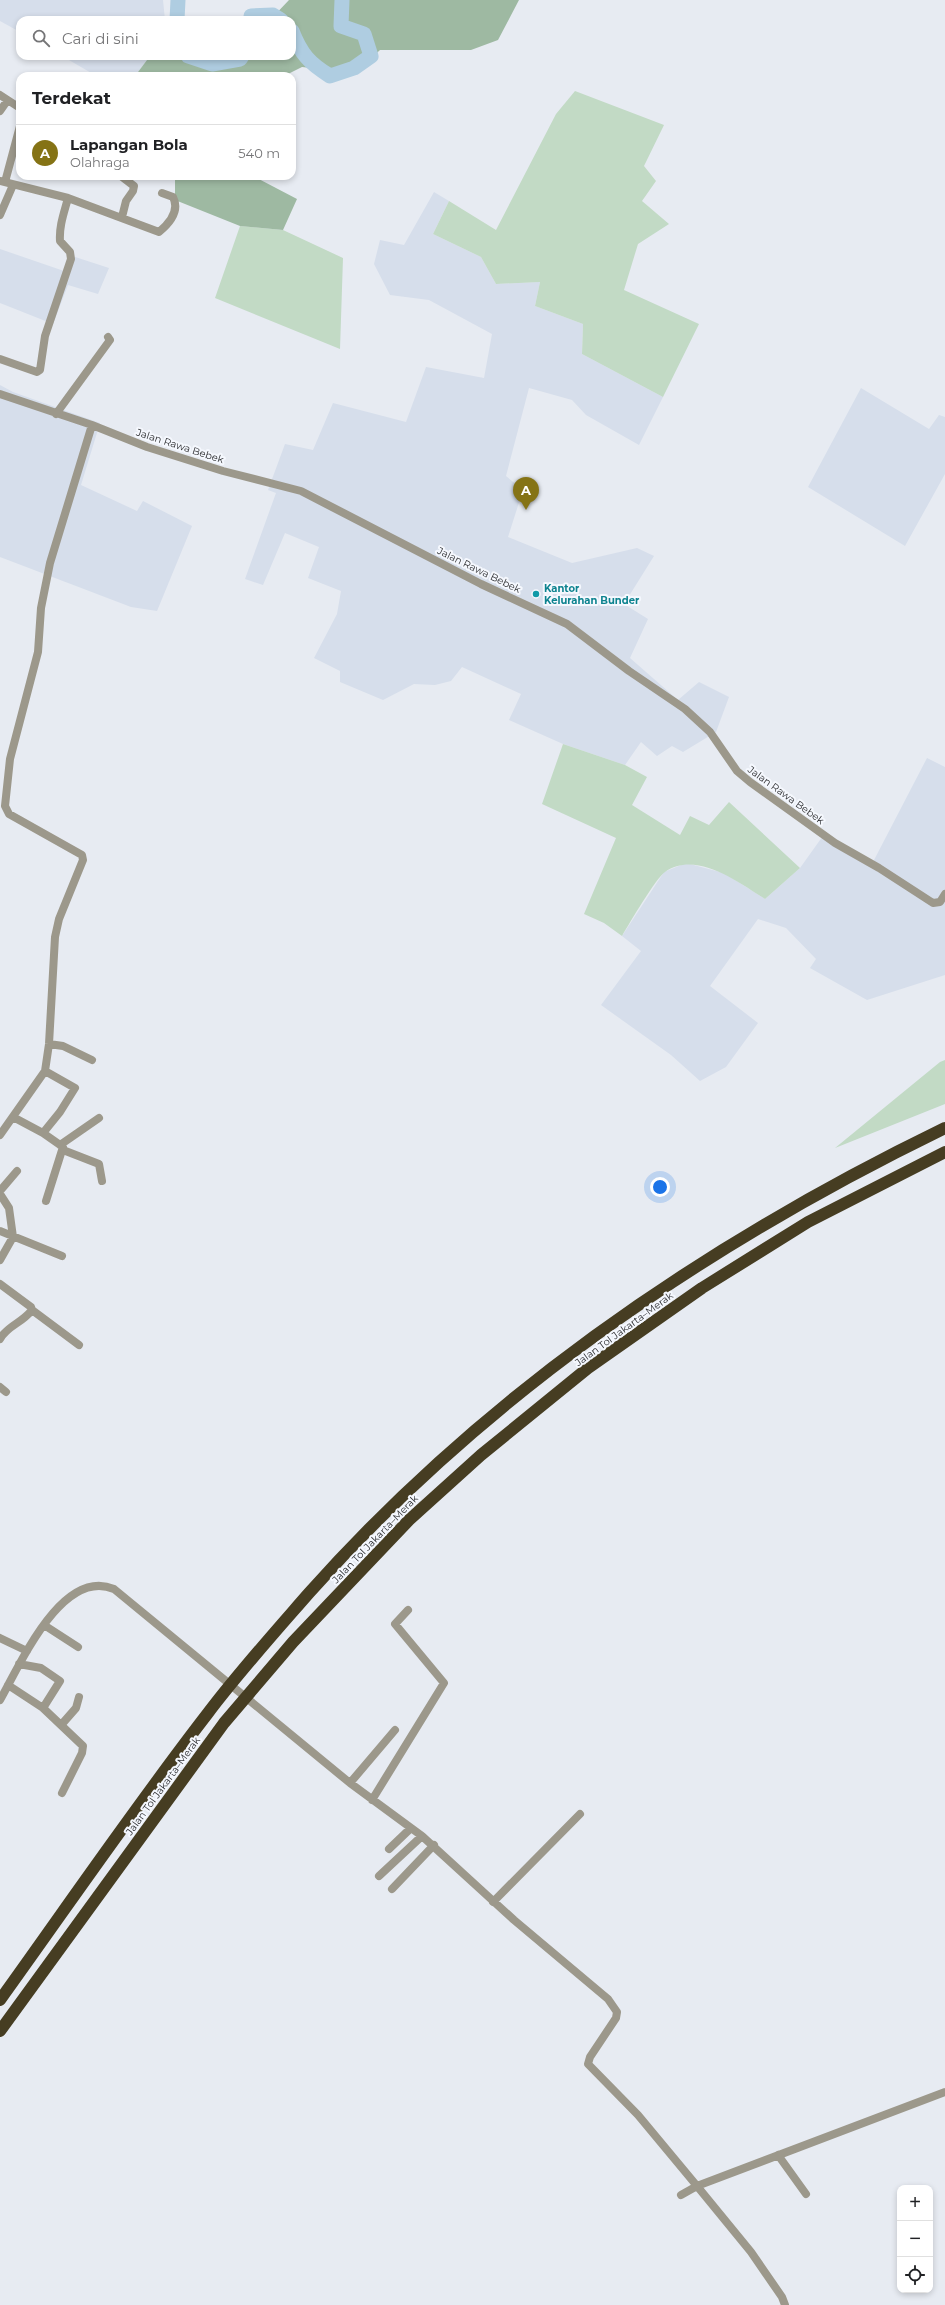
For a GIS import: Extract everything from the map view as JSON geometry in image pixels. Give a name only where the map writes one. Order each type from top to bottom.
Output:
[{"type":"highway","name":"Jalan Tol Jakarta–Merak","points":[[0,2000],[209,1711],[311,1591],[391,1508],[483,1424],[566,1356],[688,1271],[790,1208],[885,1157],[945,1128]]},
{"type":"highway","name":"Jalan Tol Jakarta–Merak","points":[[0,2031],[224,1723],[293,1642],[409,1520],[481,1456],[588,1368],[702,1288],[808,1222],[945,1152]]},
{"type":"street","points":[[0,95],[16,106]]},
{"type":"street","points":[[0,111],[7,101]]},
{"type":"street","points":[[0,215],[16,142]]},
{"type":"street","points":[[122,217],[126,201],[133,191],[134,186],[126,180]]},
{"type":"street","points":[[6,183],[68,198],[160,231],[170,221],[176,209],[173,197],[162,192]]},
{"type":"street","points":[[0,359],[37,372],[40,370],[47,331],[66,280],[71,259],[70,252],[60,241],[59,233],[68,198]]},
{"type":"street","points":[[56,414],[110,340],[108,337]]},
{"type":"street","name":"Jalan Rawa Bebek","points":[[0,394],[148,447],[223,471],[301,491],[481,584],[567,624],[629,671],[685,709],[710,732],[742,776],[823,835],[933,903],[940,902],[945,894]]},
{"type":"street","points":[[0,1135],[45,1071],[49,1044],[55,937],[59,919],[83,856],[9,814],[5,806],[10,759],[38,652],[41,608],[50,563],[92,426]]},
{"type":"street","points":[[49,1044],[63,1046],[92,1060]]},
{"type":"street","points":[[43,1132],[60,1112],[75,1088],[45,1071]]},
{"type":"street","points":[[13,1117],[43,1132],[61,1148],[99,1164],[102,1181]]},
{"type":"street","points":[[46,1202],[61,1148],[99,1118]]},
{"type":"street","points":[[0,1191],[17,1171]]},
{"type":"street","points":[[0,1194],[9,1208],[13,1237],[0,1260]]},
{"type":"street","points":[[0,1231],[62,1256]]},
{"type":"street","points":[[0,1284],[79,1345]]},
{"type":"street","points":[[0,1339],[5,1329],[18,1324],[32,1310]]},
{"type":"street","points":[[0,1700],[27,1651],[44,1625],[62,1603],[90,1586],[100,1585],[114,1589],[350,1783],[434,1845],[493,1902],[608,1999],[617,2012],[616,2018],[590,2057],[588,2064],[638,2115],[751,2252],[782,2297],[785,2305]]},
{"type":"street","points":[[372,1800],[444,1683],[395,1624],[408,1610]]},
{"type":"street","points":[[44,1625],[78,1647]]},
{"type":"street","points":[[0,1638],[27,1651]]},
{"type":"street","points":[[20,1664],[41,1668],[60,1681],[43,1708]]},
{"type":"street","points":[[8,1685],[43,1708],[80,1741],[83,1750],[62,1792]]},
{"type":"street","points":[[62,1724],[76,1708],[78,1697]]},
{"type":"street","points":[[350,1783],[395,1730]]},
{"type":"street","points":[[493,1902],[580,1814]]},
{"type":"street","points":[[389,1849],[411,1828]]},
{"type":"street","points":[[379,1876],[422,1836]]},
{"type":"street","points":[[392,1889],[434,1845]]},
{"type":"street","points":[[680,2195],[697,2186],[945,2092]]},
{"type":"street","points":[[778,2155],[806,2194]]},
{"type":"shaded area","points":[[0,0],[163,0],[165,16],[16,16],[16,30],[0,21]]},
{"type":"shaded area","points":[[69,60],[147,60],[138,72],[90,72]]},
{"type":"shaded area","points":[[434,192],[449,201],[433,234],[481,257],[496,284],[540,282],[535,306],[583,324],[582,354],[663,397],[639,445],[586,415],[572,400],[529,388],[506,476],[523,490],[508,537],[572,563],[637,548],[654,556],[624,604],[648,619],[630,658],[678,700],[699,682],[729,697],[716,732],[683,752],[672,746],[657,756],[641,742],[625,765],[563,744],[509,720],[521,694],[462,667],[451,681],[435,685],[414,684],[383,700],[340,682],[340,671],[314,658],[337,614],[341,591],[308,578],[319,547],[285,533],[263,585],[245,579],[276,493],[268,490],[285,444],[313,450],[333,403],[406,422],[426,367],[484,378],[492,334],[429,300],[390,295],[374,264],[380,240],[404,245]]},
{"type":"shaded area","points":[[0,249],[64,271],[69,255],[109,268],[98,294],[68,285],[53,324],[0,303]]},
{"type":"shaded area","points":[[0,385],[13,392],[100,423],[81,485],[137,511],[143,501],[192,526],[157,611],[131,607],[0,557]]},
{"type":"shaded area","points":[[861,388],[929,429],[939,415],[945,417],[945,474],[905,546],[808,487]]},
{"type":"shaded area","points":[[927,758],[945,767],[945,975],[867,1000],[810,968],[816,959],[786,928],[758,919],[710,986],[758,1023],[726,1067],[700,1081],[671,1055],[601,1005],[641,951],[622,936],[664,872],[686,863],[724,873],[765,899],[800,868],[825,833],[873,862]]},
{"type":"green space","points":[[289,0],[519,0],[498,40],[471,50],[380,50],[356,73],[302,67],[292,72],[138,72],[147,60],[296,60],[296,16],[274,16]]},
{"type":"green space","points":[[575,91],[664,125],[644,166],[656,181],[642,201],[669,224],[638,244],[624,290],[699,324],[663,397],[582,354],[583,324],[535,306],[540,282],[496,284],[481,257],[433,234],[449,201],[496,230],[556,114]]},
{"type":"green space","points":[[175,180],[261,180],[297,199],[283,230],[240,226],[175,200]]},
{"type":"green space","points":[[240,226],[283,230],[343,258],[340,349],[215,298]]},
{"type":"green space","points":[[563,744],[625,765],[647,777],[632,805],[680,835],[690,816],[709,825],[729,802],[800,868],[765,899],[730,877],[703,866],[677,866],[665,872],[655,883],[622,936],[604,923],[584,914],[616,838],[542,804]]},
{"type":"green space","points":[[945,1060],[945,1104],[835,1148],[940,1062]]},
{"type":"waterway","points":[[177,16],[178,0]]},
{"type":"waterway","points":[[296,40],[306,57],[316,67],[330,76],[354,68],[371,56],[364,34],[341,26],[342,0]]},
{"type":"waterway","points":[[251,16],[275,16]]},
{"type":"waterway","points":[[200,60],[212,64],[234,60]]},
{"type":"place","name":"Lapangan Bola","points":[[526,510]]},
{"type":"place","name":"Kantor Kelurahan Bunder","points":[[536,594]]}]
